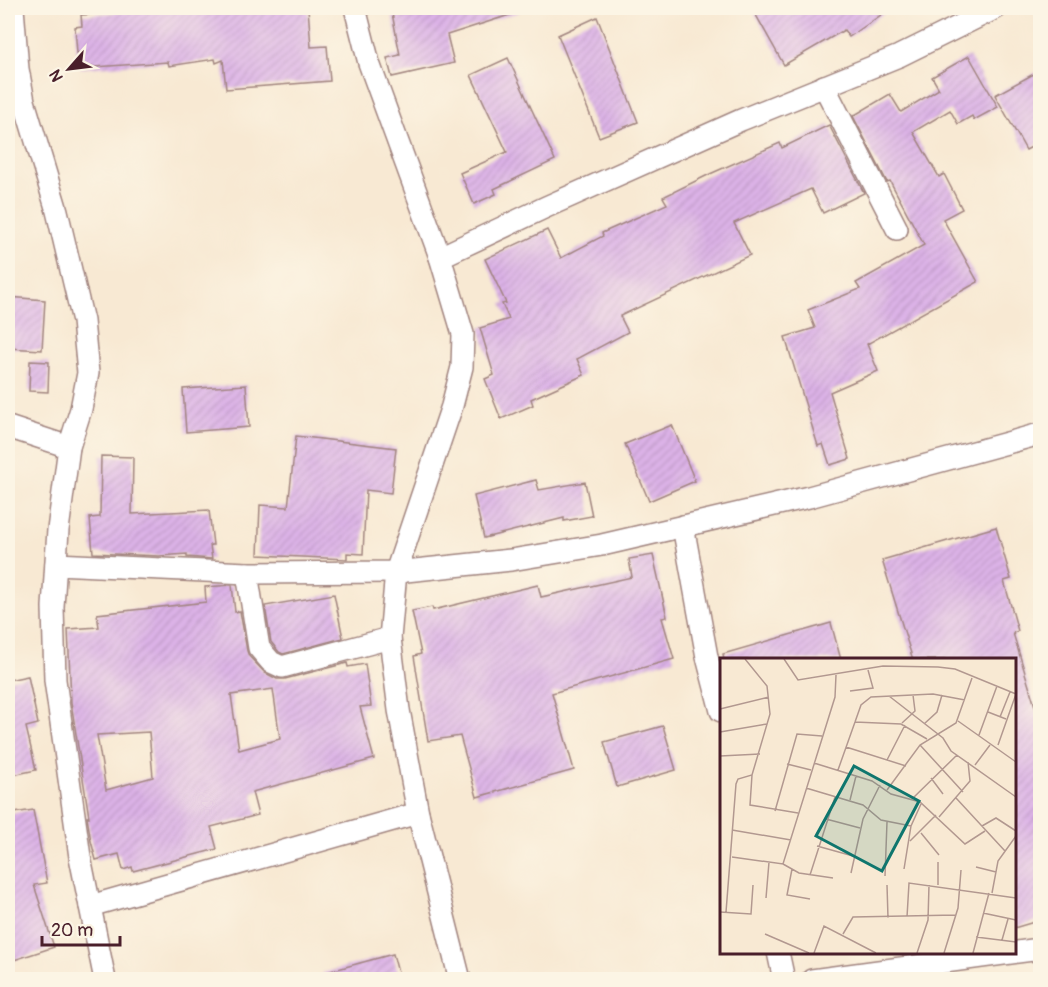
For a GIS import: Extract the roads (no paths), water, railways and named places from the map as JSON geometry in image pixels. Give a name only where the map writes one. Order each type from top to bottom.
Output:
[{"type":"street","points":[[13,8],[18,69],[16,99],[57,211],[83,321],[88,373],[81,409],[69,447],[58,530],[53,607],[55,680],[80,856],[105,980]]},
{"type":"street","points":[[356,8],[369,63],[440,257],[463,334],[462,367],[452,406],[396,572],[390,638],[399,710],[418,813],[460,980]]},
{"type":"street","points":[[440,257],[741,120],[898,56],[996,8]]},
{"type":"street","points":[[824,86],[897,229]]},
{"type":"street","points":[[8,426],[69,447]]},
{"type":"street","points":[[56,564],[247,573],[396,572],[511,560],[564,552],[820,495],[1041,434]]},
{"type":"street","points":[[683,526],[720,707]]},
{"type":"street","points":[[247,573],[259,648],[271,662],[282,667],[390,638]]},
{"type":"street","points":[[90,906],[418,813]]},
{"type":"street","points":[[1015,953],[1041,949]]},
{"type":"street","points":[[778,954],[784,980]]},
{"type":"street","points":[[812,980],[1004,954]]}]
